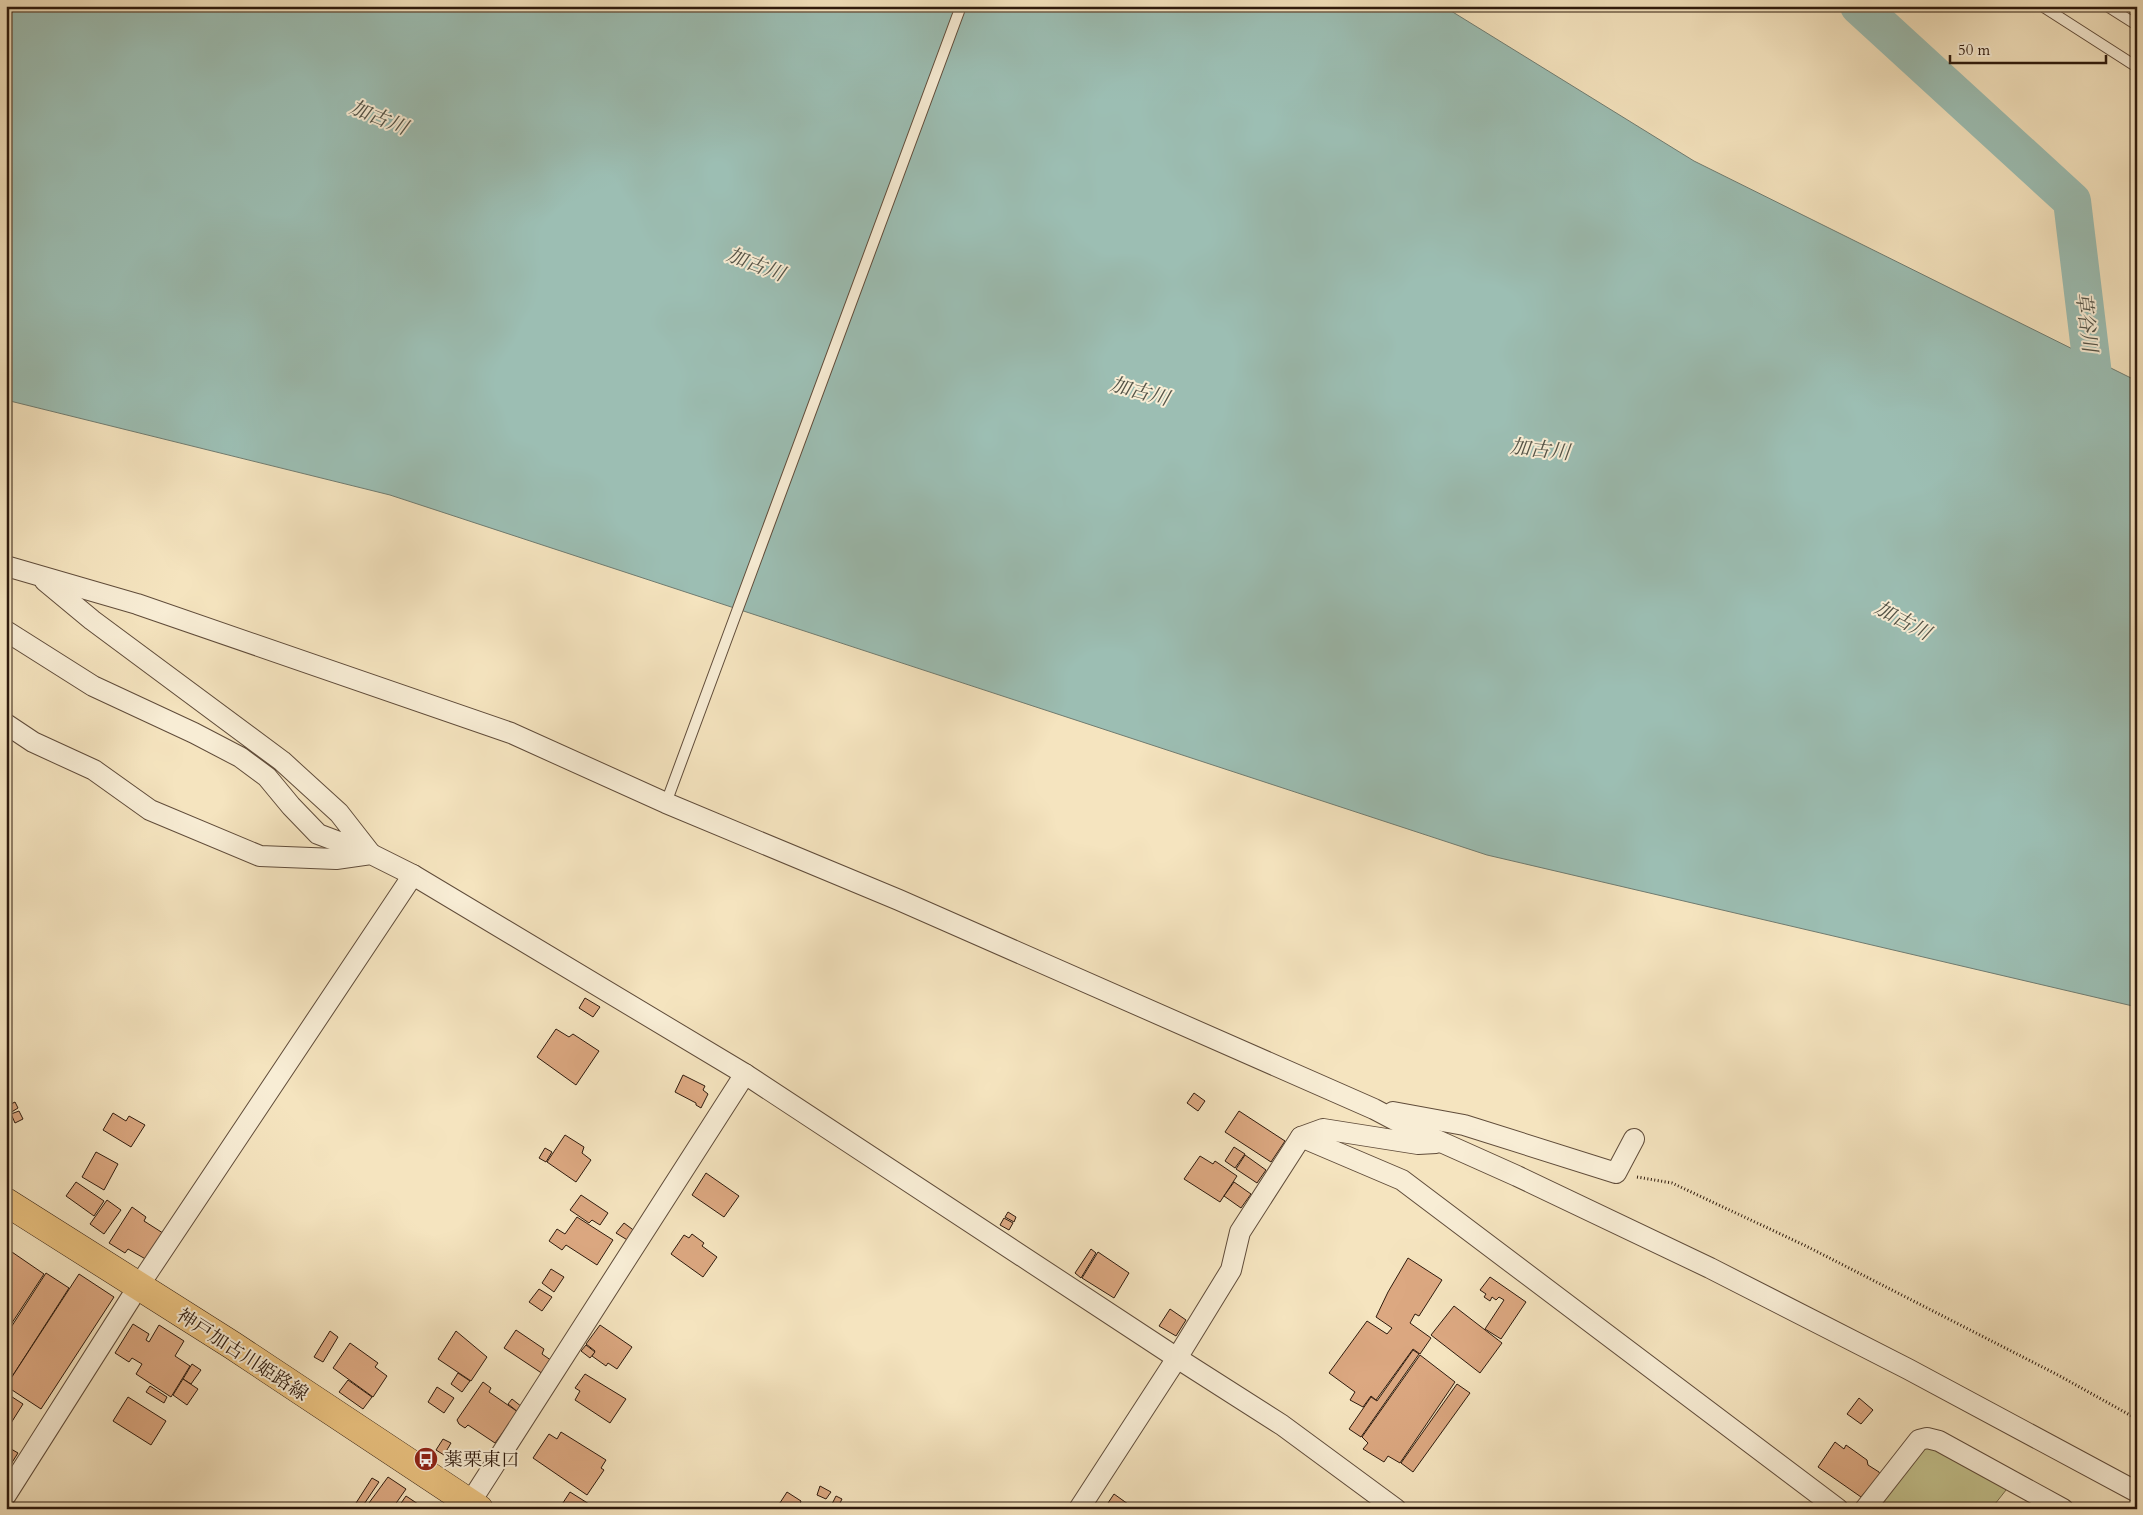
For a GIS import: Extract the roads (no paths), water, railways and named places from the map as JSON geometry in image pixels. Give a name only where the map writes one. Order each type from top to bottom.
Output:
[{"type":"main road","name":"神戸加古川姫路線","points":[[6,1202],[232,1346],[472,1507]]},
{"type":"street","points":[[6,566],[146,607],[511,733],[666,803],[899,900],[1374,1109],[1710,1268],[1908,1369],[2137,1492]]},
{"type":"street","points":[[38,575],[92,620],[282,761],[339,813],[370,854]]},
{"type":"street","points":[[6,631],[93,686],[194,733],[240,757],[267,777],[318,834],[370,854],[413,875],[745,1074],[1176,1358],[1282,1425],[1396,1509]]},
{"type":"street","points":[[6,724],[33,742],[94,770],[150,810],[260,856],[336,859],[370,854]]},
{"type":"street","points":[[6,1495],[138,1287],[413,875]]},
{"type":"street","points":[[472,1507],[745,1074]]},
{"type":"street","points":[[1374,1109],[1464,1125],[1616,1173],[1634,1140]]},
{"type":"street","points":[[1078,1509],[1231,1270],[1240,1232],[1301,1136],[1323,1129],[1418,1144],[1443,1143]]},
{"type":"street","points":[[1301,1136],[1402,1180],[1838,1509]]},
{"type":"street","points":[[1865,1509],[1919,1440],[1927,1438],[1939,1441],[2063,1509]]},
{"type":"lane","points":[[666,803],[961,6]]},
{"type":"lane","points":[[2042,6],[2137,67]]},
{"type":"lane","points":[[2107,6],[2137,25]]},
{"type":"water","name":"加古川","points":[[6,6],[1443,6],[1694,161],[2137,381],[2137,1007],[1487,855],[390,495],[6,400]]},
{"type":"waterway","name":"草谷川","points":[[1859,6],[2072,201],[2097,408]]},
{"type":"place","name":"薬栗東口","points":[[426,1459]]}]
